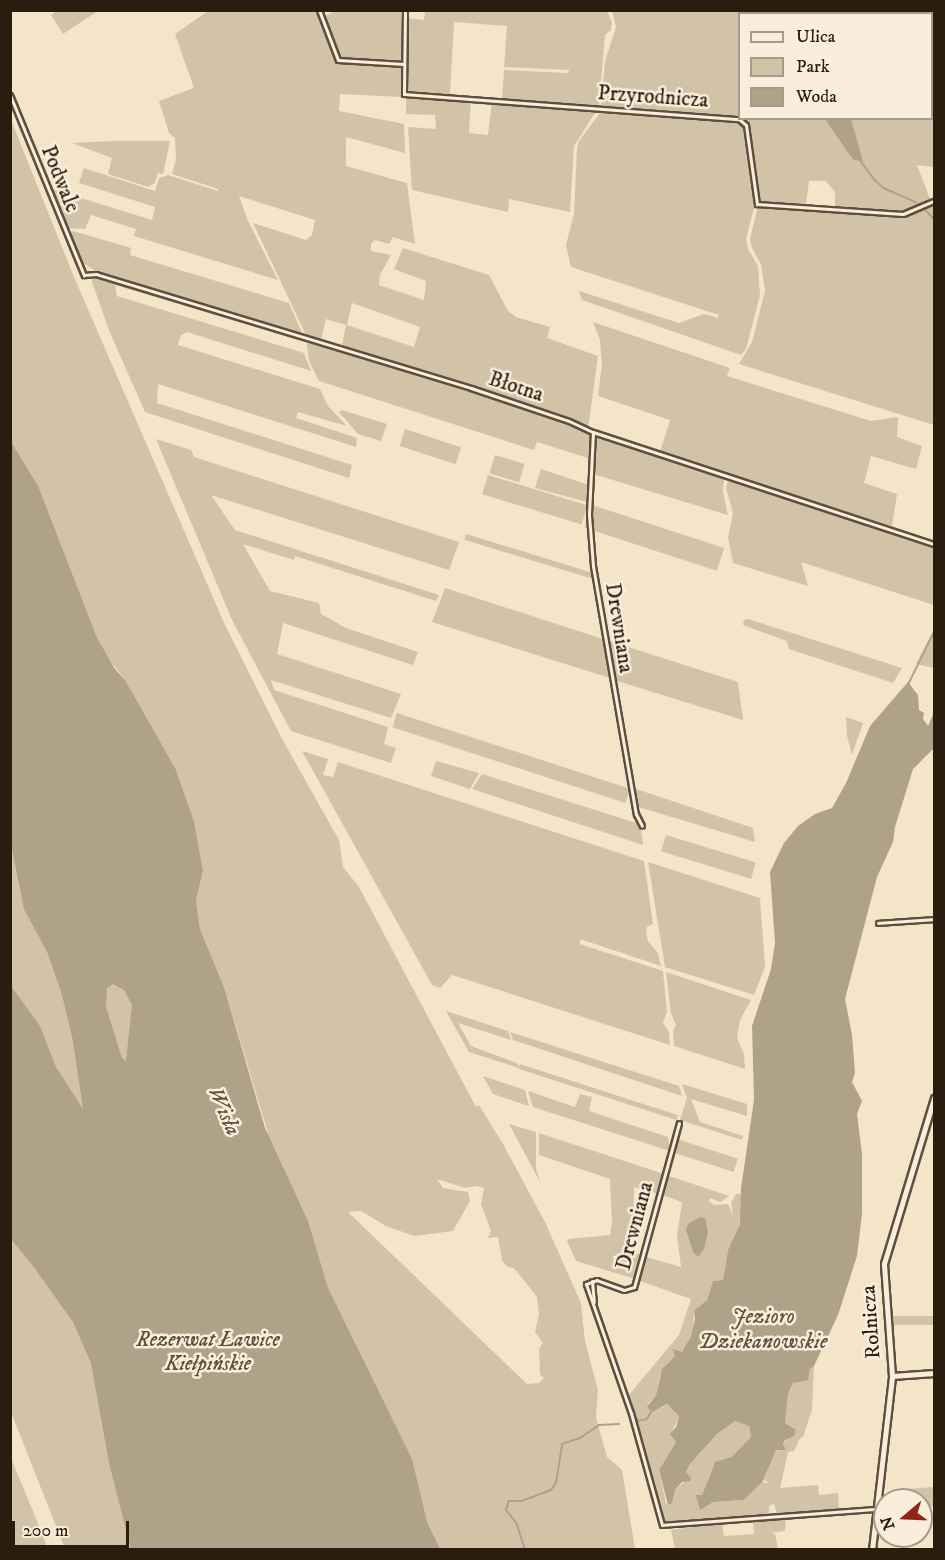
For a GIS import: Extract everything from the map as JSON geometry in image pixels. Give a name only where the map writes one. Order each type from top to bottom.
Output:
[{"type":"street","points":[[319,10],[338,60],[404,64],[405,10]]},
{"type":"street","name":"Przyrodnicza","points":[[404,64],[404,94],[738,118]]},
{"type":"street","name":"Podwale","points":[[10,95],[84,274]]},
{"type":"street","name":"Przyrodnicza","points":[[741,120],[746,125],[757,204],[903,214],[933,201]]},
{"type":"street","name":"Błotna","points":[[84,274],[96,274],[308,337],[570,421],[593,432],[934,544]]},
{"type":"street","name":"Drewniana","points":[[593,432],[589,515],[592,559],[636,814],[642,826]]},
{"type":"street","points":[[878,923],[934,919]]},
{"type":"street","name":"Rolnicza","points":[[879,1488],[892,1376],[884,1264],[934,1098]]},
{"type":"street","name":"Drewniana","points":[[594,1304],[586,1284],[591,1281],[602,1281],[624,1290],[634,1287],[679,1123]]},
{"type":"street","points":[[591,1281],[594,1304],[631,1413],[662,1525],[873,1509]]},
{"type":"street","points":[[892,1376],[934,1373]]},
{"type":"green space","points":[[428,10],[607,11],[612,22],[611,30],[605,35],[599,106],[502,99],[504,70],[568,73],[569,70],[504,67],[507,26],[454,22],[450,94],[406,91],[407,18],[424,20],[425,12]]},
{"type":"green space","points":[[57,11],[98,11],[63,34],[51,15]]},
{"type":"green space","points":[[208,11],[317,11],[338,62],[402,65],[402,97],[340,94],[339,111],[404,124],[405,153],[346,137],[346,166],[407,183],[415,244],[393,237],[389,244],[375,240],[371,244],[371,251],[391,255],[380,275],[379,285],[424,300],[426,281],[394,269],[403,248],[489,275],[508,311],[516,317],[550,327],[547,338],[598,356],[588,429],[561,415],[342,346],[346,325],[326,319],[321,340],[306,335],[253,223],[306,240],[312,235],[315,220],[239,196],[248,221],[278,280],[134,236],[136,229],[91,215],[85,229],[65,228],[49,188],[152,220],[155,207],[79,183],[84,168],[155,191],[159,178],[168,175],[218,191],[218,189],[172,174],[176,159],[175,138],[169,133],[159,101],[194,88],[175,34]],"holes":[[[352,303],[420,327],[414,347],[347,325]]]},
{"type":"green space","points":[[335,11],[403,11],[402,62],[340,58],[325,16]]},
{"type":"green space","points":[[612,11],[934,11],[934,167],[917,165],[934,209],[934,425],[739,364],[752,342],[765,291],[761,264],[750,239],[758,206],[852,212],[848,207],[835,206],[835,192],[826,181],[809,181],[806,204],[763,202],[759,199],[748,120],[933,120],[933,12],[738,12],[738,117],[601,106],[605,61],[616,27]]},
{"type":"green space","points":[[406,96],[471,101],[469,133],[488,135],[492,102],[597,110],[574,146],[570,212],[509,199],[508,212],[412,190],[408,127],[436,129],[435,115],[406,114]]},
{"type":"green space","points":[[602,110],[743,123],[755,204],[746,239],[748,249],[758,266],[760,295],[746,349],[741,355],[582,300],[579,291],[679,323],[704,314],[718,318],[719,315],[571,267],[566,245],[574,214],[577,149],[579,141]]},
{"type":"green space","name":"Rezerwat Ławice Kiełpińskie","points":[[11,120],[74,277],[225,625],[281,737],[339,840],[343,867],[359,887],[476,1107],[479,1105],[503,1144],[545,1222],[581,1303],[585,1341],[598,1390],[596,1417],[607,1457],[622,1470],[635,1549],[65,1549],[11,1412]],"holes":[[[109,659],[125,680],[138,705],[199,850],[203,871],[196,900],[200,929],[224,987],[268,1133],[227,1094]],[[437,1179],[465,1188],[477,1186],[484,1188],[481,1204],[491,1231],[488,1238],[498,1237],[502,1261],[508,1267],[514,1268],[537,1297],[539,1314],[535,1332],[543,1343],[539,1349],[540,1374],[544,1378],[539,1383],[527,1384],[348,1212],[361,1211],[386,1226],[414,1236],[453,1231],[470,1201],[468,1192],[443,1188]]]},
{"type":"green space","points":[[170,141],[163,174],[158,173],[155,183],[148,187],[108,174],[112,158],[72,143]]},
{"type":"green space","points":[[73,231],[131,248],[130,255],[289,303],[303,335],[97,272],[80,261],[67,233]]},
{"type":"green space","points":[[93,277],[305,339],[305,342],[115,285],[117,296],[304,353],[311,371],[187,332],[181,335],[178,345],[320,389],[328,406],[347,426],[298,412],[296,418],[357,438],[356,447],[158,384],[157,403],[352,465],[349,478],[145,412],[110,333],[92,282]]},
{"type":"green space","points":[[593,322],[730,368],[727,376],[871,421],[898,417],[897,437],[922,446],[916,469],[871,456],[864,483],[897,494],[892,526],[660,452],[670,420],[598,396],[602,364],[600,340]]},
{"type":"green space","points":[[310,340],[592,432],[591,459],[537,442],[534,450],[319,381],[309,361],[307,345]]},
{"type":"green space","points":[[342,410],[387,424],[381,441],[358,434],[339,412]]},
{"type":"green space","points":[[405,429],[461,447],[456,464],[399,446]]},
{"type":"green space","points":[[595,436],[724,479],[723,492],[728,515],[593,474]]},
{"type":"green space","points":[[156,439],[191,450],[194,457],[459,542],[449,570],[211,495],[235,530],[439,595],[436,601],[295,556],[294,560],[243,544],[270,591],[319,603],[321,614],[346,628],[418,652],[413,665],[283,623],[277,654],[401,694],[391,718],[271,680],[274,690],[388,727],[384,744],[396,748],[391,763],[291,731],[232,620]]},
{"type":"green space","points":[[495,455],[525,464],[519,482],[489,473]]},
{"type":"green space","points":[[541,469],[589,485],[587,502],[535,488]]},
{"type":"green space","points":[[488,475],[587,505],[582,525],[482,494]]},
{"type":"green space","points":[[728,480],[934,547],[934,605],[801,562],[808,586],[733,563],[728,538],[733,513],[726,488]]},
{"type":"green space","points":[[592,505],[724,548],[717,571],[585,528]]},
{"type":"green space","points":[[466,534],[593,573],[591,579],[464,540]]},
{"type":"green space","points":[[445,588],[603,639],[610,678],[432,622]]},
{"type":"green space","points":[[748,619],[902,668],[893,683],[789,649],[787,641],[743,625],[744,620]]},
{"type":"green space","points":[[934,629],[934,668],[916,664]]},
{"type":"green space","points":[[606,640],[738,682],[743,720],[614,680]]},
{"type":"green space","points":[[397,713],[630,789],[625,803],[392,727]]},
{"type":"green space","points":[[846,717],[863,723],[852,755],[847,736]]},
{"type":"green space","points":[[302,751],[328,759],[323,775],[333,777],[338,762],[644,861],[653,924],[647,927],[646,933],[648,941],[658,953],[661,966],[580,939],[580,944],[663,971],[667,1012],[663,1023],[669,1032],[670,1045],[452,975],[440,988],[432,985]]},
{"type":"green space","points":[[436,761],[479,773],[470,789],[431,776]]},
{"type":"green space","points":[[482,774],[636,823],[641,828],[643,845],[472,789]]},
{"type":"green space","points":[[633,788],[753,828],[755,842],[635,806]]},
{"type":"green space","points":[[666,835],[756,862],[751,879],[661,851]]},
{"type":"green space","points":[[648,862],[760,898],[765,967],[754,995],[665,967]]},
{"type":"green space","points":[[666,972],[751,1000],[740,1020],[737,1038],[744,1054],[745,1069],[674,1046],[673,1031],[676,1025],[671,1014]]},
{"type":"green space","points":[[446,1011],[508,1031],[511,1040],[458,1023],[471,1046],[517,1063],[519,1068],[469,1052]]},
{"type":"green space","points":[[510,1032],[679,1086],[682,1096],[513,1040]]},
{"type":"green space","points":[[520,1064],[678,1115],[676,1120],[518,1069]]},
{"type":"green space","points":[[483,1076],[525,1090],[529,1106],[493,1094]]},
{"type":"green space","points":[[682,1084],[747,1104],[747,1116],[691,1099],[700,1122],[743,1136],[742,1140],[680,1120],[687,1098]]},
{"type":"green space","points":[[528,1091],[575,1107],[580,1094],[592,1097],[589,1111],[668,1137],[670,1151],[533,1107]]},
{"type":"green space","points":[[509,1124],[536,1132],[536,1168],[540,1182]]},
{"type":"green space","points":[[539,1133],[664,1174],[658,1194],[634,1187],[633,1252],[641,1255],[635,1279],[576,1261],[567,1241],[569,1239],[610,1235],[612,1222],[610,1179],[539,1155]]},
{"type":"green space","points":[[677,1139],[738,1159],[734,1172],[673,1152]]},
{"type":"green space","points":[[666,1175],[729,1196],[720,1202],[710,1198],[709,1201],[714,1205],[728,1204],[733,1215],[731,1203],[736,1194],[741,1194],[742,1214],[737,1234],[728,1250],[723,1280],[713,1281],[707,1300],[694,1312],[693,1330],[684,1350],[679,1353],[674,1349],[675,1356],[665,1366],[659,1378],[656,1395],[648,1404],[661,1408],[667,1404],[679,1416],[672,1432],[676,1442],[659,1470],[666,1504],[668,1505],[675,1490],[687,1479],[686,1472],[690,1464],[717,1434],[735,1421],[749,1426],[751,1437],[733,1457],[713,1466],[702,1495],[698,1497],[699,1508],[713,1502],[744,1500],[761,1482],[769,1483],[764,1480],[774,1453],[779,1449],[786,1450],[783,1444],[790,1436],[791,1427],[785,1423],[788,1393],[793,1383],[814,1366],[812,1410],[803,1437],[800,1438],[794,1451],[788,1452],[780,1488],[818,1485],[819,1495],[838,1493],[839,1509],[777,1514],[774,1504],[769,1506],[769,1514],[753,1517],[667,1524],[662,1520],[628,1396],[679,1335],[691,1299],[637,1280],[643,1256],[681,1267],[677,1235],[682,1202],[660,1194]]},
{"type":"green space","points":[[891,1316],[934,1316],[934,1325],[891,1325]]},
{"type":"green space","points":[[10,1456],[35,1516],[48,1549],[11,1549]]},
{"type":"green space","points":[[934,1487],[934,1506],[933,1488],[919,1488]]},
{"type":"green space","points":[[786,1518],[785,1531],[771,1533],[775,1534],[778,1549],[675,1549],[671,1530],[722,1523],[724,1536],[754,1534],[753,1521]]},
{"type":"water","points":[[826,120],[851,120],[863,161],[854,160]]},
{"type":"water","name":"Rezerwat Ławice Kiełpińskie","points":[[11,442],[38,486],[97,638],[115,669],[125,680],[176,770],[194,822],[203,871],[196,900],[200,929],[224,987],[265,1128],[308,1221],[328,1288],[412,1459],[427,1522],[440,1549],[131,1549],[109,1463],[91,1363],[73,1322],[11,1239],[11,986],[40,1026],[56,1067],[83,1109],[73,1041],[62,995],[48,954],[24,909],[11,844]],"holes":[[[113,984],[124,990],[132,1005],[126,1061],[122,1058],[106,1007],[107,988]]]},
{"type":"water","name":"Jezioro Dziekanowskie","points":[[908,682],[918,695],[919,710],[924,713],[923,719],[928,726],[934,712],[934,748],[913,769],[895,827],[893,842],[877,877],[845,999],[852,1035],[855,1073],[852,1082],[862,1101],[857,1114],[862,1154],[862,1214],[857,1256],[838,1315],[814,1366],[810,1369],[808,1380],[793,1383],[788,1393],[785,1423],[796,1430],[794,1436],[785,1440],[783,1444],[786,1450],[776,1450],[763,1481],[744,1500],[713,1502],[700,1510],[696,1495],[702,1495],[715,1462],[732,1457],[751,1437],[749,1426],[735,1421],[717,1434],[690,1464],[686,1472],[691,1478],[690,1481],[682,1482],[675,1490],[672,1503],[668,1505],[659,1470],[676,1442],[670,1434],[676,1427],[679,1416],[667,1404],[652,1412],[647,1407],[656,1395],[662,1369],[675,1356],[673,1349],[682,1352],[691,1336],[695,1319],[694,1311],[707,1300],[713,1281],[723,1280],[728,1250],[740,1224],[741,1188],[754,1100],[752,1026],[771,969],[775,943],[770,872],[784,843],[798,826],[815,814],[832,808],[846,783],[870,726]]},
{"type":"water","points":[[700,1217],[705,1218],[708,1232],[704,1249],[698,1257],[693,1252],[686,1230],[688,1224]]},
{"type":"waterway","points":[[861,161],[884,188],[917,203]]},
{"type":"waterway","points":[[923,207],[934,219]]},
{"type":"waterway","points":[[908,685],[934,632]]},
{"type":"waterway","points":[[638,1421],[647,1419],[651,1412]]},
{"type":"waterway","points":[[525,1550],[516,1523],[506,1510],[509,1501],[522,1501],[551,1490],[556,1483],[562,1444],[580,1438],[599,1425],[619,1424]]},
{"type":"water label","name":"Wisła","points":[[224,1111]]}]
